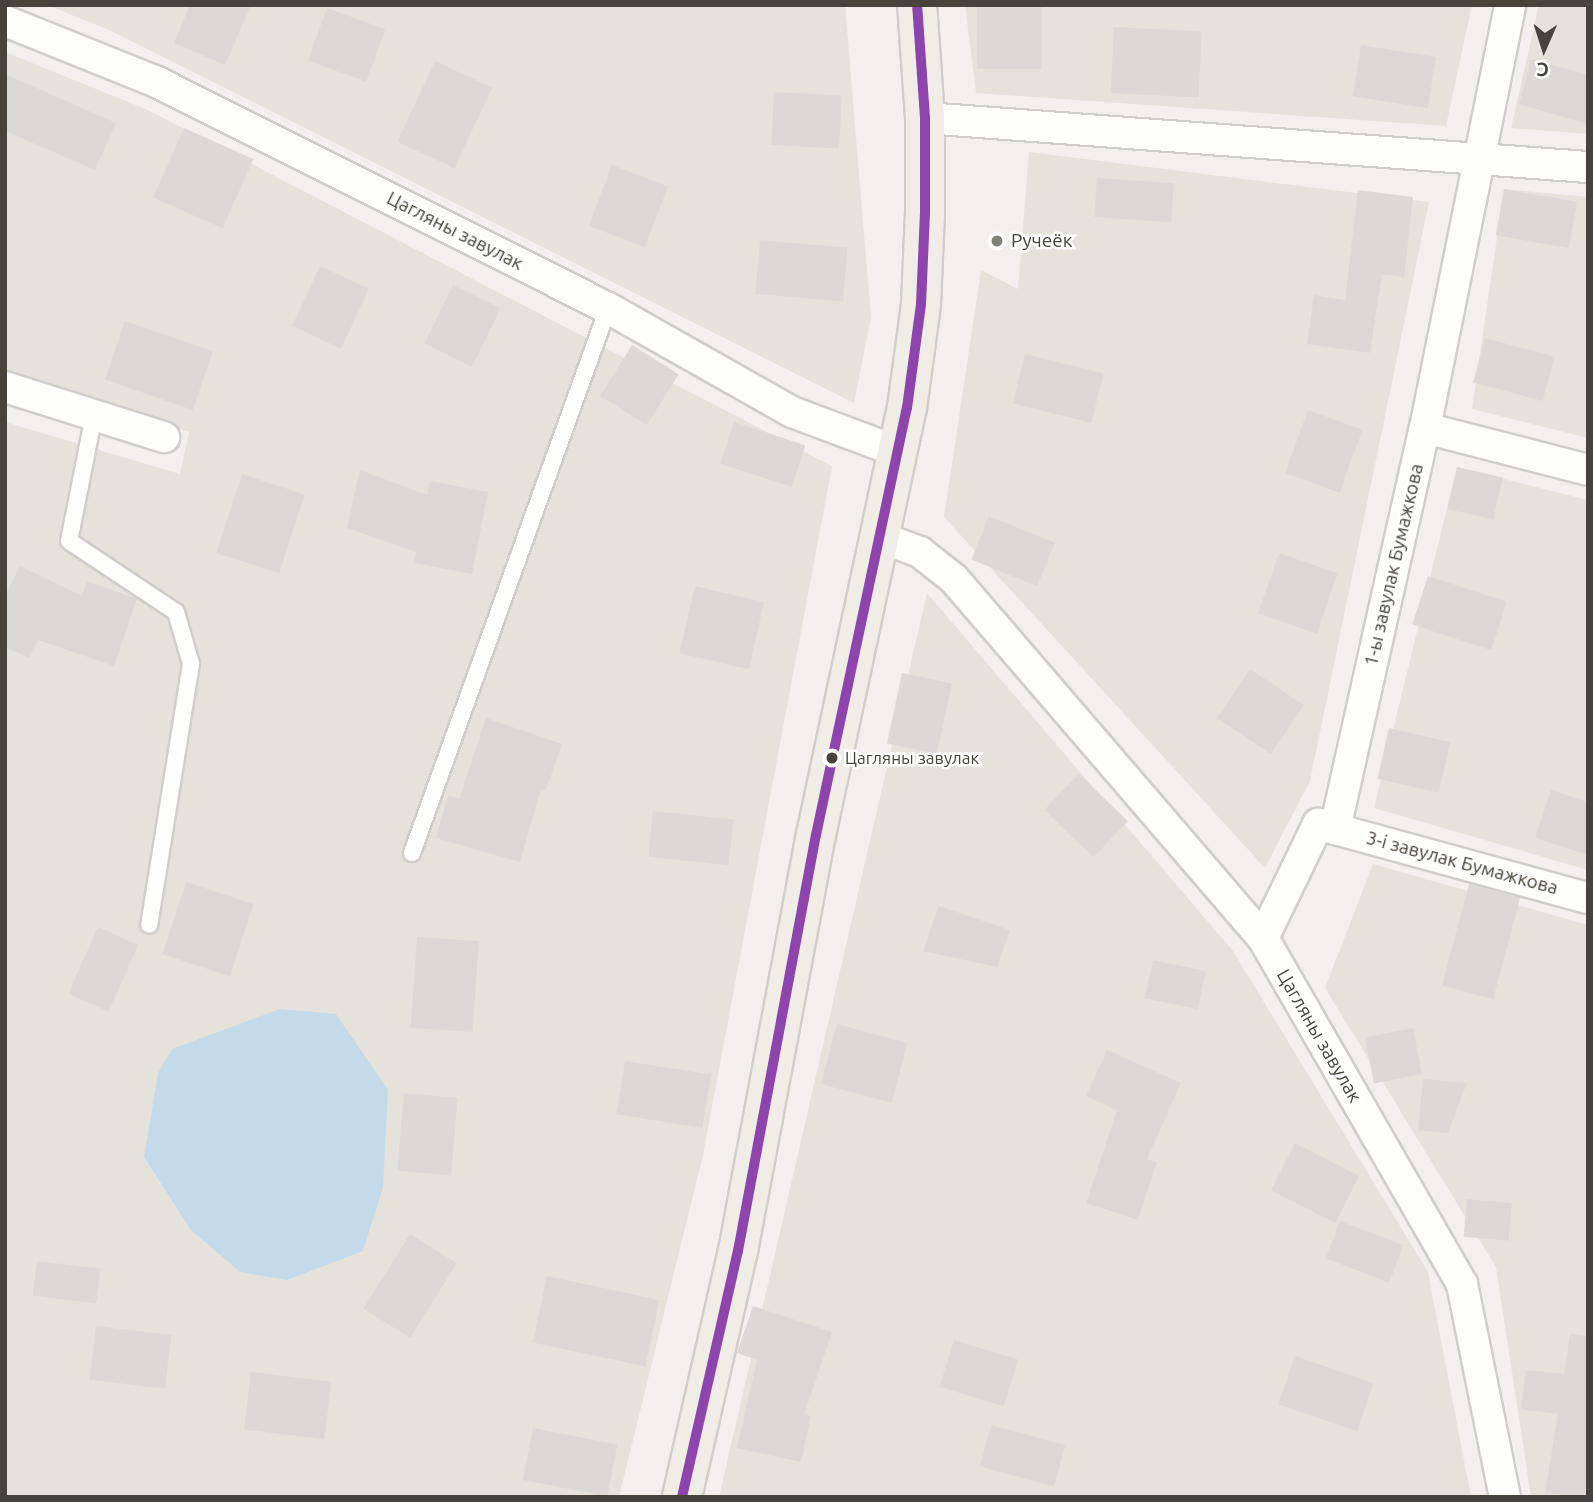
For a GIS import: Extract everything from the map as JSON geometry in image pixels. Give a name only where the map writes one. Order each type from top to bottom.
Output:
[{"type":"main road","points":[[682,1497],[738,1251],[816,835],[899,452],[921,304],[925,118],[917,5]]},
{"type":"street","name":"1-ы завулак Бумажкова","points":[[1335,829],[1425,428],[1476,159],[1510,5]]},
{"type":"street","name":"Цагляны завулак","points":[[5,21],[157,82],[608,307],[792,412],[899,452]]},
{"type":"street","points":[[925,118],[1588,167]]},
{"type":"street","points":[[5,387],[164,437]]},
{"type":"street","points":[[1425,428],[1588,470]]},
{"type":"street","name":"Цагляны завулак","points":[[882,538],[920,552],[954,579],[1263,938],[1462,1284],[1505,1497]]},
{"type":"street","points":[[1263,938],[1318,824],[1335,829]]},
{"type":"street","name":"3-і завулак Бумажкова","points":[[1335,829],[1588,898]]},
{"type":"lane","points":[[412,853],[608,307]]},
{"type":"lane","points":[[94,415],[69,541],[176,612],[191,664],[149,925]]},
{"type":"shaded area","points":[[47,5],[845,5],[871,317],[854,403],[109,30]]},
{"type":"shaded area","points":[[965,5],[1472,5],[1446,126],[976,93]]},
{"type":"shaded area","points":[[1539,5],[1588,5],[1588,134],[1511,128]]},
{"type":"shaded area","points":[[5,52],[148,110],[832,466],[703,1155],[619,1497],[5,1497],[5,422],[180,474],[189,432],[5,373]]},
{"type":"shaded area","points":[[1029,152],[1429,202],[1310,781],[1265,868],[944,517],[981,270],[1018,289]]},
{"type":"shaded area","points":[[1504,189],[1588,197],[1588,438],[1472,409]]},
{"type":"shaded area","points":[[1457,467],[1588,500],[1588,870],[1374,808]]},
{"type":"shaded area","points":[[927,593],[1233,951],[1428,1272],[1471,1497],[719,1497]]},
{"type":"shaded area","points":[[1373,864],[1588,925],[1588,1497],[1531,1497],[1496,1267],[1325,988]]},
{"type":"water","points":[[280,1009],[336,1014],[388,1090],[383,1187],[363,1251],[287,1280],[240,1272],[191,1230],[144,1157],[158,1073],[172,1049]]},
{"type":"building","points":[[190,5],[251,5],[225,65],[174,43]]},
{"type":"building","points":[[977,5],[1042,5],[1042,69],[977,69]]},
{"type":"building","points":[[327,8],[385,29],[366,82],[308,61]]},
{"type":"building","points":[[1114,27],[1202,32],[1198,98],[1111,93]]},
{"type":"building","points":[[1361,45],[1436,57],[1428,108],[1353,96]]},
{"type":"building","points":[[1531,59],[1588,75],[1588,124],[1519,104]]},
{"type":"building","points":[[435,61],[492,88],[454,168],[397,142]]},
{"type":"building","points":[[5,74],[116,123],[95,170],[5,131]]},
{"type":"building","points":[[774,92],[842,96],[839,148],[771,145]]},
{"type":"building","points":[[184,128],[253,159],[223,228],[153,197]]},
{"type":"building","points":[[612,165],[668,187],[645,247],[589,226]]},
{"type":"building","points":[[1097,178],[1174,183],[1171,222],[1094,217]]},
{"type":"building","points":[[1504,189],[1577,202],[1569,248],[1496,235]]},
{"type":"building","points":[[1358,190],[1413,197],[1404,277],[1382,274],[1370,353],[1307,344],[1314,295],[1345,300]]},
{"type":"building","points":[[760,240],[848,248],[843,301],[755,294]]},
{"type":"building","points":[[320,266],[369,289],[341,349],[292,326]]},
{"type":"building","points":[[453,285],[501,308],[472,367],[425,343]]},
{"type":"building","points":[[125,321],[213,351],[193,410],[105,380]]},
{"type":"building","points":[[1485,338],[1555,357],[1543,401],[1473,382]]},
{"type":"building","points":[[632,345],[679,374],[647,425],[600,396]]},
{"type":"building","points":[[1025,354],[1104,374],[1091,423],[1013,403]]},
{"type":"building","points":[[1308,410],[1363,430],[1340,493],[1285,473]]},
{"type":"building","points":[[734,422],[805,445],[792,487],[720,464]]},
{"type":"building","points":[[1457,467],[1503,478],[1493,519],[1447,509]]},
{"type":"building","points":[[360,470],[427,495],[430,481],[488,492],[472,574],[414,563],[416,552],[347,528]]},
{"type":"building","points":[[242,474],[305,494],[279,573],[216,553]]},
{"type":"building","points":[[989,516],[1055,543],[1037,586],[971,560]]},
{"type":"building","points":[[1279,553],[1338,573],[1317,634],[1258,614]]},
{"type":"building","points":[[20,566],[82,596],[87,581],[137,599],[114,666],[38,640],[29,658],[5,647],[5,595]]},
{"type":"building","points":[[1428,576],[1507,602],[1491,650],[1412,625]]},
{"type":"building","points":[[695,586],[764,602],[749,669],[679,653]]},
{"type":"building","points":[[1250,669],[1304,705],[1271,754],[1217,718]]},
{"type":"building","points":[[902,673],[952,684],[937,754],[887,743]]},
{"type":"building","points":[[486,718],[562,744],[546,790],[541,789],[520,862],[436,838],[448,795],[459,799]]},
{"type":"building","points":[[1389,728],[1450,742],[1439,793],[1377,779]]},
{"type":"building","points":[[1079,774],[1128,821],[1093,857],[1044,810]]},
{"type":"building","points":[[1551,790],[1588,802],[1588,855],[1535,838]]},
{"type":"building","points":[[653,811],[734,819],[729,865],[648,857]]},
{"type":"building","points":[[186,882],[254,904],[230,976],[163,954]]},
{"type":"building","points":[[1469,884],[1520,898],[1493,999],[1442,985]]},
{"type":"building","points":[[939,906],[1010,930],[997,967],[923,951]]},
{"type":"building","points":[[98,927],[138,945],[109,1012],[68,994]]},
{"type":"building","points":[[417,937],[479,941],[473,1032],[411,1028]]},
{"type":"building","points":[[1153,960],[1206,971],[1198,1009],[1145,998]]},
{"type":"building","points":[[837,1024],[908,1043],[891,1103],[821,1084]]},
{"type":"building","points":[[1413,1028],[1422,1074],[1374,1083],[1365,1037]]},
{"type":"building","points":[[1107,1050],[1181,1083],[1147,1159],[1157,1162],[1138,1220],[1086,1203],[1117,1110],[1086,1096]]},
{"type":"building","points":[[625,1061],[711,1075],[702,1128],[617,1114]]},
{"type":"building","points":[[1423,1079],[1467,1083],[1448,1133],[1418,1130]]},
{"type":"building","points":[[404,1093],[458,1098],[451,1175],[397,1171]]},
{"type":"building","points":[[1295,1143],[1359,1176],[1335,1223],[1271,1190]]},
{"type":"building","points":[[1467,1199],[1512,1203],[1509,1241],[1464,1237]]},
{"type":"building","points":[[1340,1221],[1403,1245],[1389,1283],[1326,1258]]},
{"type":"building","points":[[410,1234],[457,1263],[410,1338],[363,1309]]},
{"type":"building","points":[[37,1261],[101,1269],[96,1304],[33,1296]]},
{"type":"building","points":[[547,1276],[659,1300],[645,1366],[533,1343]]},
{"type":"building","points":[[753,1306],[832,1332],[804,1415],[811,1416],[801,1462],[737,1448],[757,1360],[737,1353]]},
{"type":"building","points":[[96,1326],[171,1335],[165,1389],[89,1380]]},
{"type":"building","points":[[1570,1334],[1588,1336],[1588,1497],[1545,1493],[1558,1414],[1521,1409],[1526,1370],[1564,1374]]},
{"type":"building","points":[[954,1340],[1018,1360],[1004,1406],[940,1387]]},
{"type":"building","points":[[1295,1356],[1373,1383],[1357,1431],[1278,1404]]},
{"type":"building","points":[[251,1372],[331,1382],[324,1439],[244,1430]]},
{"type":"building","points":[[991,1425],[1065,1445],[1054,1486],[980,1467]]},
{"type":"building","points":[[533,1428],[617,1444],[607,1496],[523,1480]]},
{"type":"transit line","points":[[682,1497],[738,1251],[816,835],[907,408],[921,304],[925,213],[925,118],[917,5]]},
{"type":"place","name":"Ручеёк","points":[[997,241]]},
{"type":"place","name":"Цагляны завулак","points":[[832,758]]}]
